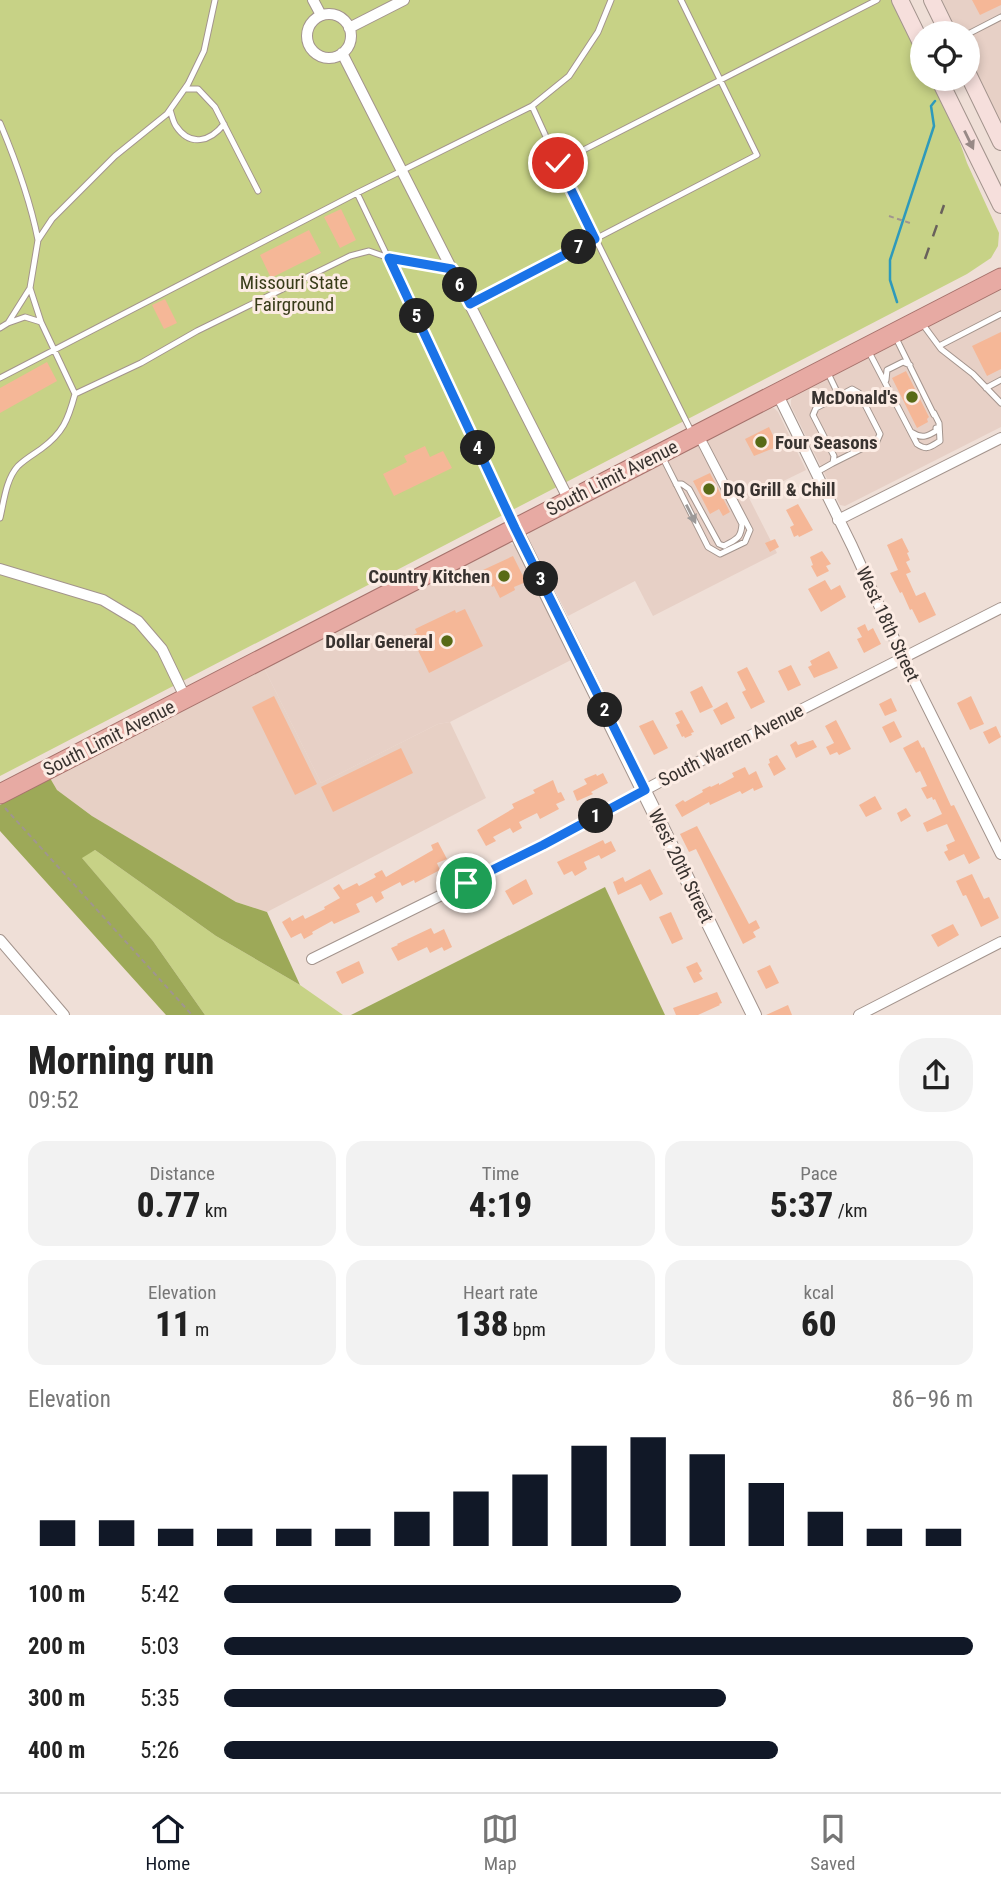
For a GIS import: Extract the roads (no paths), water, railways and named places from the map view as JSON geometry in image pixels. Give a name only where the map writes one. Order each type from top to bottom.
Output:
[{"type":"highway","name":"South Limit Avenue","points":[[0,794],[1001,278]]},
{"type":"main road","points":[[900,0],[910,21]]},
{"type":"main road","points":[[932,0],[942,21]]},
{"type":"main road","points":[[945,91],[1001,205]]},
{"type":"main road","points":[[976,91],[1001,142]]},
{"type":"street","points":[[313,0],[321,15]]},
{"type":"street","points":[[349,28],[404,0]]},
{"type":"street","points":[[333,14],[340,17],[349,28],[350,42],[342,53],[328,57],[315,52],[307,40],[309,26],[321,15],[333,14]]},
{"type":"street","points":[[342,53],[569,500]]},
{"type":"street","name":"West 18th Street","points":[[776,393],[903,658],[1001,854]]},
{"type":"street","points":[[838,520],[1001,438]]},
{"type":"street","name":"West 20th Street","points":[[515,528],[754,1015]]},
{"type":"street","points":[[0,569],[103,600],[138,621],[162,649],[186,699]]},
{"type":"street","name":"South Warren Avenue","points":[[312,959],[543,845],[1001,608]]},
{"type":"street","points":[[0,940],[64,1015]]},
{"type":"street","points":[[859,1015],[1001,942]]},
{"type":"lane","points":[[38,240],[52,219],[95,174],[170,110],[185,89],[204,51],[215,0]]},
{"type":"lane","points":[[0,378],[532,106],[569,76],[598,32],[611,0]]},
{"type":"lane","points":[[470,304],[757,155],[681,0]]},
{"type":"lane","points":[[558,163],[877,0]]},
{"type":"lane","points":[[980,28],[1001,17]]},
{"type":"lane","points":[[185,89],[198,89],[215,107],[258,191]]},
{"type":"lane","points":[[532,106],[595,239],[742,524],[738,538],[724,546],[719,544],[689,489],[682,484],[676,484]]},
{"type":"lane","points":[[170,110],[175,125],[186,137],[209,138],[224,124]]},
{"type":"lane","points":[[0,123],[22,176],[38,240],[30,288],[8,323]]},
{"type":"lane","points":[[358,193],[515,528]]},
{"type":"lane","points":[[75,394],[349,256],[369,251],[389,258],[452,269]]},
{"type":"lane","points":[[0,518],[8,482],[18,466],[46,446],[63,429],[75,394],[41,322],[30,288]]},
{"type":"lane","points":[[939,346],[1001,314]]},
{"type":"lane","points":[[0,328],[25,317],[41,322]]},
{"type":"lane","points":[[920,320],[939,346],[974,374],[1001,403]]},
{"type":"lane","points":[[867,347],[918,444],[929,448],[940,440],[939,423],[894,333]]},
{"type":"lane","points":[[886,383],[887,370],[903,362],[910,365]]},
{"type":"lane","points":[[825,368],[839,396]]},
{"type":"lane","points":[[986,388],[1001,380]]},
{"type":"lane","points":[[815,472],[834,463],[877,442],[880,435],[859,393],[852,389],[816,408],[813,415],[834,456],[834,463]]},
{"type":"lane","points":[[911,431],[921,437],[936,431],[934,413]]},
{"type":"lane","points":[[660,453],[708,547],[720,554],[745,542],[750,530],[696,434]]},
{"type":"waterway","points":[[897,302],[890,280],[890,260],[934,126],[931,106],[935,101]]},
{"type":"railway","points":[[925,259],[944,205]]},
{"type":"place","name":"McDonald's","points":[[912,397]]},
{"type":"place","name":"Four Seasons","points":[[761,442]]},
{"type":"place","name":"DQ Grill & Chill","points":[[709,489]]},
{"type":"place","name":"Country Kitchen","points":[[504,576]]},
{"type":"place","name":"Dollar General","points":[[447,641]]},
{"type":"park label","name":"Missouri State Fairground","points":[[294,293]]}]
